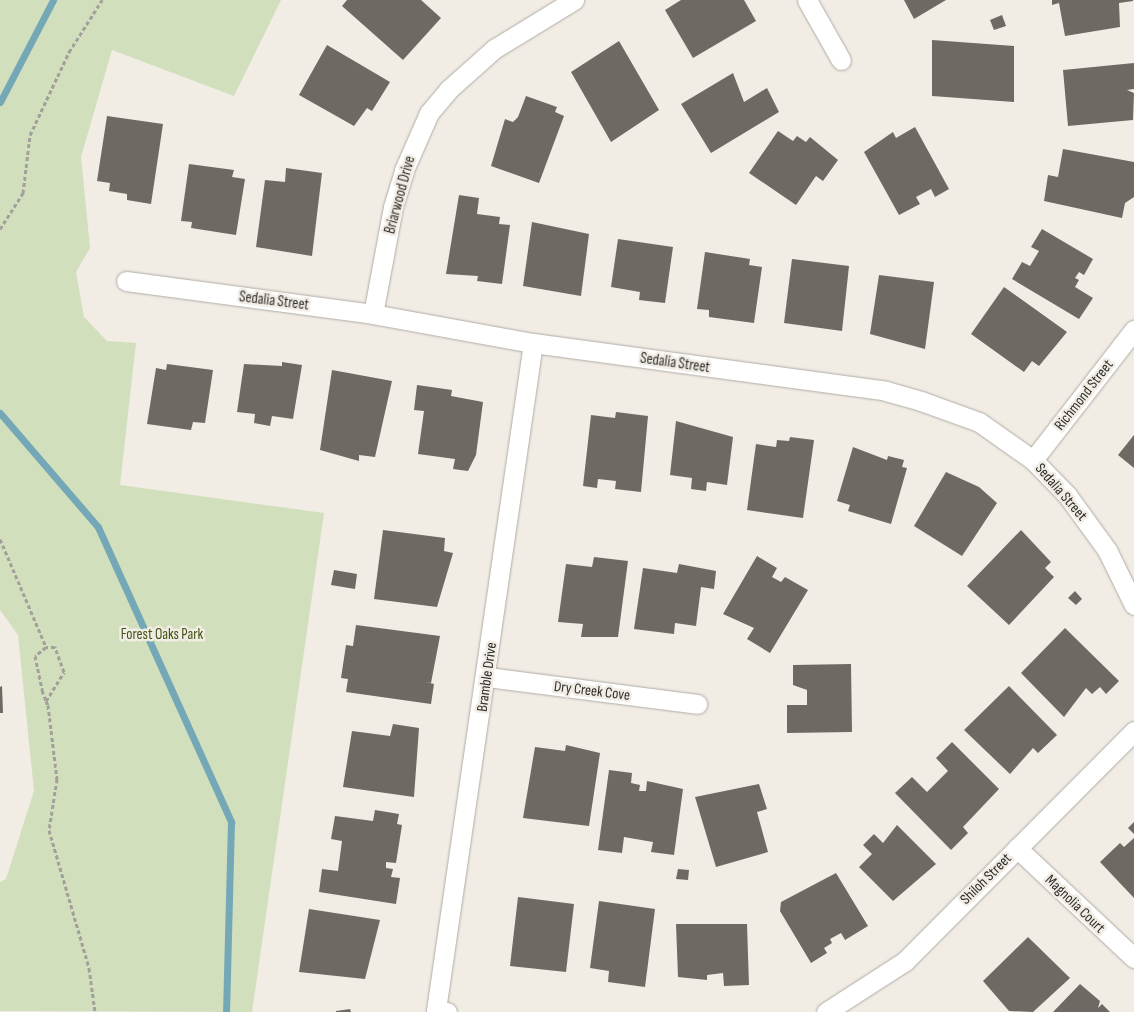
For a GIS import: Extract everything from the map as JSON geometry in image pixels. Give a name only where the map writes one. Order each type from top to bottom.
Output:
[{"type":"street","name":"Briarwood Drive","points":[[374,314],[393,206],[404,170],[429,114],[448,90],[494,49],[574,0]]},
{"type":"street","points":[[807,0],[841,60]]},
{"type":"street","name":"Sedalia Street","points":[[126,281],[374,314],[533,344],[886,391],[979,422],[1033,460],[1067,495],[1107,550],[1134,605]]},
{"type":"street","name":"Richmond Street","points":[[1033,460],[1134,330]]},
{"type":"street","name":"Bramble Drive","points":[[441,1011],[533,344]]},
{"type":"street","name":"Dry Creek Cove","points":[[487,677],[697,704]]},
{"type":"street","name":"Shiloh Street","points":[[826,1012],[905,961],[1134,730]]},
{"type":"street","name":"Magnolia Court","points":[[1018,848],[1134,958]]},
{"type":"path","points":[[0,229],[23,193],[30,134],[69,52],[102,0]]},
{"type":"path","points":[[0,539],[46,647]]},
{"type":"path","points":[[46,702],[64,672],[61,655],[55,648],[46,647],[36,656],[46,702],[56,779],[49,830],[90,968],[95,1012]]},
{"type":"green space","name":"Forest Oaks Park","points":[[0,0],[281,0],[234,96],[112,50],[81,157],[90,248],[76,272],[84,317],[107,341],[136,343],[120,485],[324,513],[252,1012],[0,1011],[0,882],[6,879],[34,791],[18,635],[0,610]]},
{"type":"building","points":[[347,0],[421,0],[441,18],[403,60],[342,6]]},
{"type":"building","points":[[681,0],[744,0],[756,21],[693,58],[665,10]]},
{"type":"building","points":[[904,0],[946,0],[914,19]]},
{"type":"building","points":[[1052,0],[1133,1],[1119,3],[1120,27],[1065,36],[1059,3],[1052,5]]},
{"type":"building","points":[[1002,15],[1006,26],[994,30],[990,20]]},
{"type":"building","points":[[932,40],[1014,46],[1014,102],[932,96]]},
{"type":"building","points":[[619,41],[659,110],[611,142],[571,72]]},
{"type":"building","points":[[327,45],[390,82],[372,111],[367,108],[354,126],[299,95]]},
{"type":"building","points":[[1134,63],[1134,89],[1127,90],[1134,93],[1133,120],[1068,126],[1063,70]]},
{"type":"building","points":[[733,73],[744,102],[767,88],[779,112],[711,153],[681,104]]},
{"type":"building","points":[[526,96],[557,107],[555,112],[564,116],[539,183],[491,166],[505,119],[513,122],[518,117]]},
{"type":"building","points":[[107,116],[163,124],[151,204],[127,200],[127,194],[109,191],[110,183],[97,181]]},
{"type":"building","points":[[915,127],[949,189],[935,197],[931,189],[916,197],[920,204],[899,215],[864,152],[893,132],[896,138]]},
{"type":"building","points":[[778,131],[793,141],[797,136],[806,142],[810,137],[838,160],[823,181],[816,176],[796,205],[749,173]]},
{"type":"building","points":[[1063,149],[1134,162],[1134,197],[1125,203],[1122,218],[1044,201],[1048,175],[1058,177]]},
{"type":"building","points":[[189,164],[234,170],[232,177],[245,179],[236,235],[191,228],[192,222],[181,221]]},
{"type":"building","points":[[286,168],[322,173],[312,256],[256,247],[265,180],[285,182]]},
{"type":"building","points":[[459,195],[479,198],[477,214],[500,217],[499,224],[510,225],[502,284],[477,281],[478,276],[446,274]]},
{"type":"building","points":[[532,222],[589,234],[581,296],[523,286]]},
{"type":"building","points":[[1042,229],[1093,259],[1084,275],[1079,272],[1075,278],[1079,280],[1075,287],[1093,298],[1079,319],[1012,279],[1022,262],[1030,266],[1039,251],[1031,247]]},
{"type":"building","points":[[618,239],[673,247],[665,303],[639,300],[640,292],[611,287]]},
{"type":"building","points":[[705,252],[750,259],[749,265],[762,267],[754,323],[709,317],[709,310],[697,309]]},
{"type":"building","points":[[792,259],[849,266],[842,331],[784,323]]},
{"type":"building","points":[[879,275],[934,282],[925,349],[870,334]]},
{"type":"building","points":[[1004,287],[1067,332],[1039,366],[1032,361],[1024,372],[971,334]]},
{"type":"building","points":[[282,362],[302,365],[293,419],[272,416],[270,426],[254,423],[255,414],[237,412],[244,364],[282,366]]},
{"type":"building","points":[[167,364],[213,370],[205,423],[193,422],[191,430],[147,424],[156,368],[166,370]]},
{"type":"building","points":[[332,370],[392,381],[375,457],[359,455],[359,461],[320,450]]},
{"type":"building","points":[[417,385],[452,390],[451,396],[483,402],[476,455],[468,471],[453,469],[455,459],[418,454],[424,411],[414,410]]},
{"type":"building","points":[[616,412],[648,416],[641,492],[615,489],[616,481],[598,479],[597,488],[583,486],[591,415],[615,418]]},
{"type":"building","points":[[676,421],[733,437],[727,485],[707,482],[706,491],[691,489],[692,478],[670,475]]},
{"type":"building","points":[[1134,435],[1134,468],[1118,455]]},
{"type":"building","points":[[790,437],[814,440],[803,518],[747,510],[756,444],[776,447],[777,440],[789,441]]},
{"type":"building","points":[[853,447],[887,460],[888,456],[904,460],[902,467],[907,468],[891,524],[848,511],[850,505],[837,501]]},
{"type":"building","points":[[946,472],[979,487],[997,503],[962,556],[914,526]]},
{"type":"building","points":[[383,530],[445,538],[444,551],[453,553],[437,607],[374,599]]},
{"type":"building","points":[[1021,530],[1051,562],[1045,568],[1054,577],[1009,625],[967,586]]},
{"type":"building","points":[[757,556],[777,568],[772,577],[781,582],[785,577],[808,590],[770,653],[747,639],[754,628],[723,614]]},
{"type":"building","points":[[594,557],[628,561],[618,637],[581,637],[583,624],[558,622],[566,564],[592,567]]},
{"type":"building","points":[[679,564],[716,571],[714,589],[701,587],[696,626],[675,623],[674,634],[634,629],[643,568],[677,573]]},
{"type":"building","points":[[334,570],[357,574],[355,589],[331,585]]},
{"type":"building","points":[[1075,591],[1082,599],[1076,605],[1068,598]]},
{"type":"building","points":[[356,625],[440,636],[431,683],[425,682],[434,684],[431,704],[346,692],[348,679],[341,678],[346,645],[353,646]]},
{"type":"building","points":[[1065,628],[1119,681],[1106,694],[1100,687],[1092,694],[1086,688],[1064,717],[1021,673]]},
{"type":"building","points":[[851,664],[852,732],[787,733],[787,705],[807,705],[807,690],[793,685],[793,665]]},
{"type":"building","points":[[2,686],[3,713],[0,713],[0,687]]},
{"type":"building","points":[[1009,686],[1057,735],[1038,753],[1033,748],[1010,774],[964,730]]},
{"type":"building","points":[[393,724],[419,728],[414,797],[343,787],[352,731],[390,736]]},
{"type":"building","points":[[952,742],[999,789],[963,827],[968,833],[951,850],[895,793],[912,777],[927,792],[948,771],[936,758]]},
{"type":"building","points":[[566,745],[600,753],[589,826],[523,818],[535,747],[565,751]]},
{"type":"building","points":[[609,770],[632,773],[631,783],[640,785],[639,791],[646,791],[647,781],[683,789],[674,855],[651,852],[653,842],[624,837],[622,853],[598,850]]},
{"type":"building","points":[[759,784],[767,809],[757,812],[768,852],[716,867],[695,797]]},
{"type":"building","points":[[375,810],[399,814],[397,824],[402,825],[396,863],[386,862],[386,868],[393,869],[391,877],[400,878],[396,904],[319,892],[322,869],[338,871],[342,841],[331,839],[335,816],[373,821]]},
{"type":"building","points":[[1134,822],[1134,834],[1128,828]]},
{"type":"building","points":[[897,825],[936,864],[893,901],[859,867],[872,854],[863,845],[874,834],[883,843]]},
{"type":"building","points":[[1134,838],[1134,898],[1100,862],[1120,843],[1124,847]]},
{"type":"building","points":[[678,869],[689,870],[688,880],[676,879]]},
{"type":"building","points":[[836,873],[868,926],[845,940],[841,933],[830,939],[832,943],[824,948],[827,953],[811,963],[780,911],[781,902]]},
{"type":"building","points":[[518,897],[574,904],[566,972],[510,966]]},
{"type":"building","points":[[599,901],[655,909],[645,987],[608,982],[609,971],[590,968]]},
{"type":"building","points":[[309,909],[380,920],[365,979],[299,972]]},
{"type":"building","points":[[676,924],[747,924],[749,985],[724,986],[723,973],[707,975],[707,980],[678,977]]},
{"type":"building","points":[[1028,937],[1070,978],[1033,1012],[1009,1011],[983,981]]},
{"type":"building","points":[[1080,984],[1100,1001],[1098,1008],[1102,1004],[1110,1012],[1053,1012]]},
{"type":"building","points":[[350,1009],[351,1012],[336,1012],[336,1011]]},
{"type":"waterway","points":[[0,102],[53,0]]},
{"type":"waterway","points":[[0,413],[98,527],[231,822],[226,1012]]}]
